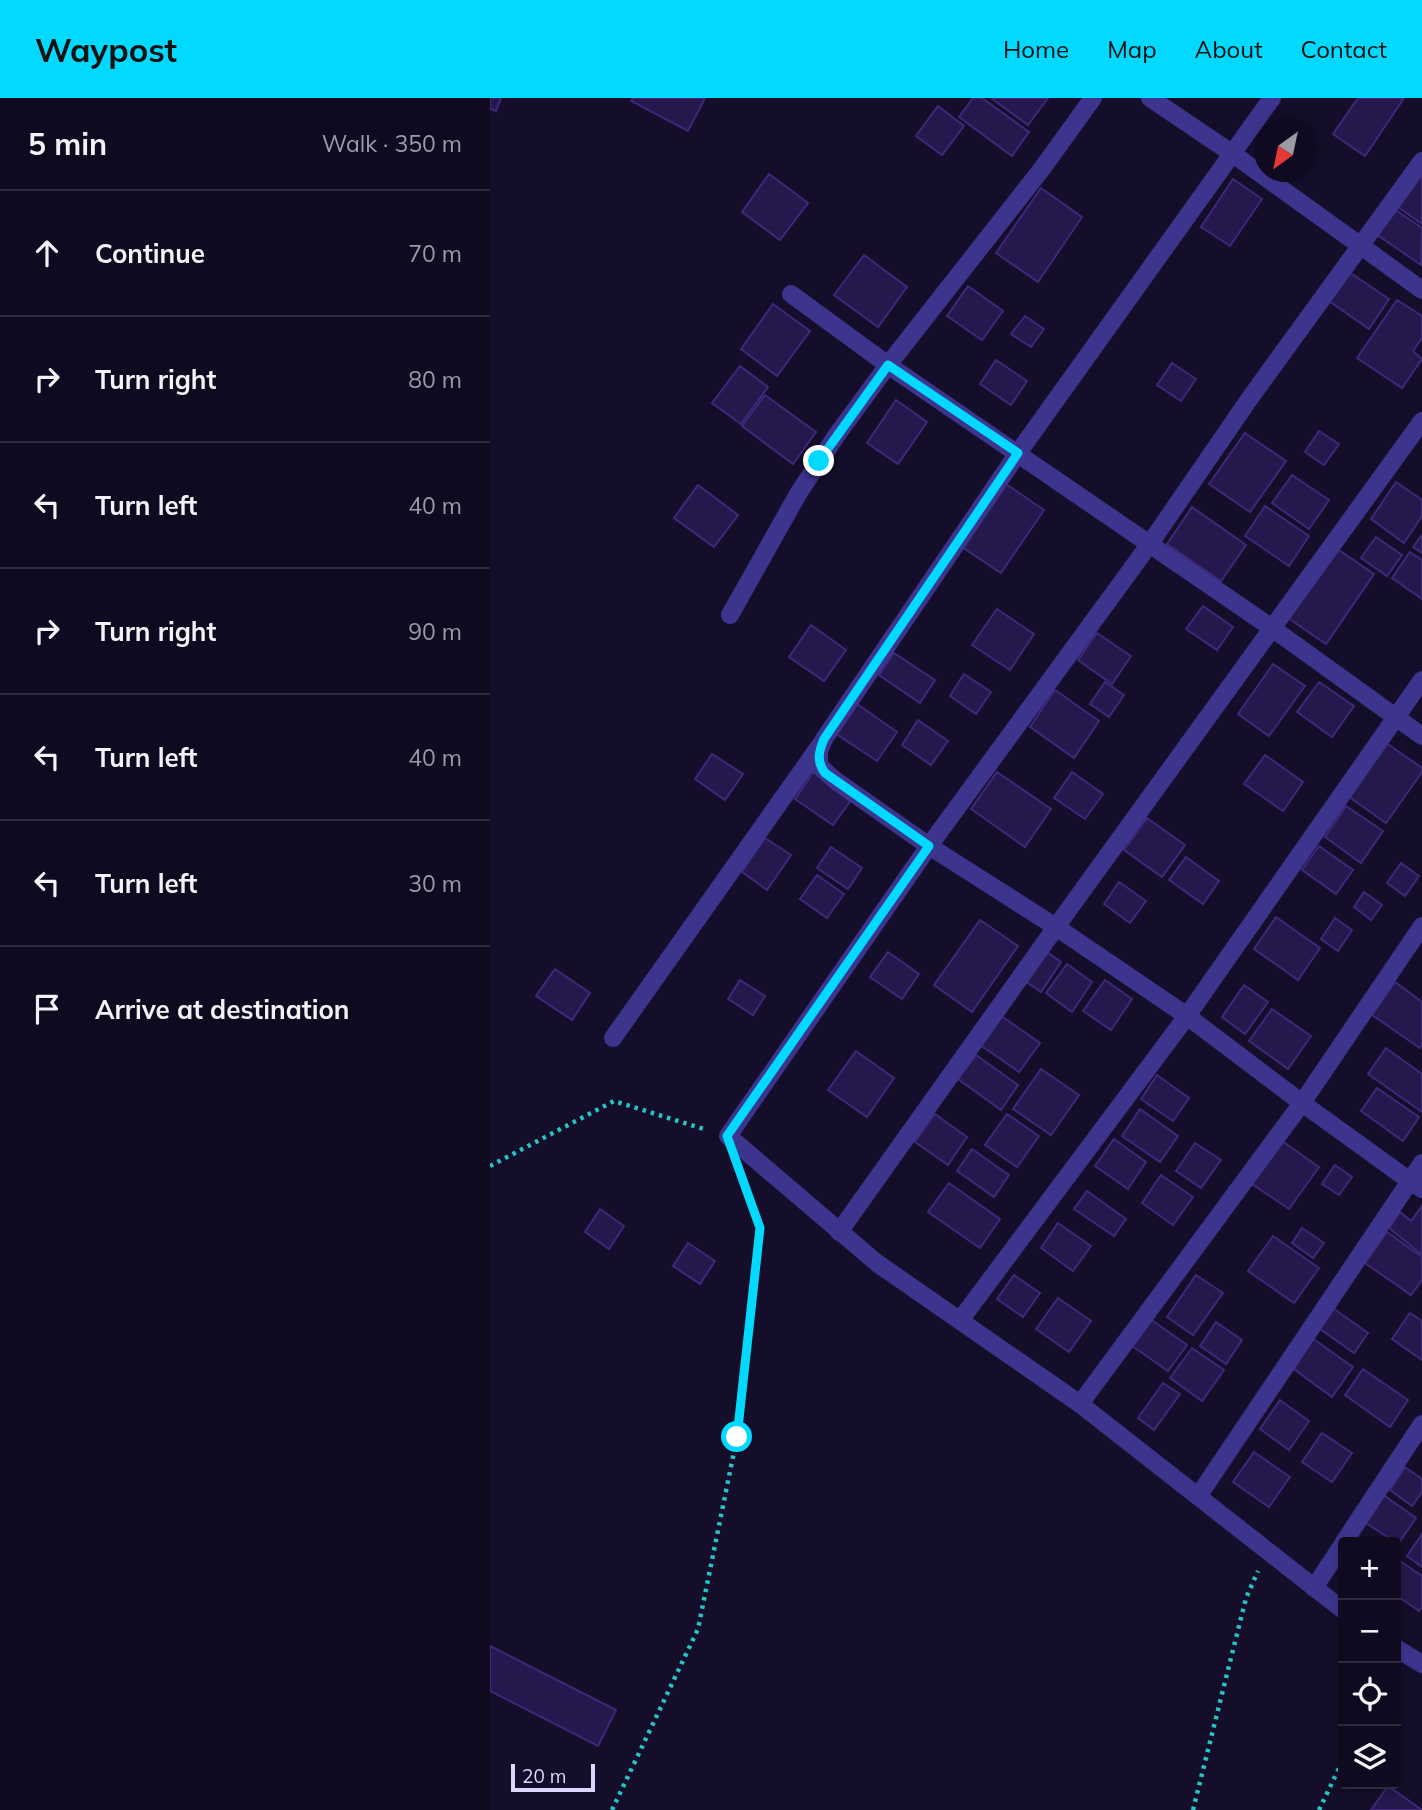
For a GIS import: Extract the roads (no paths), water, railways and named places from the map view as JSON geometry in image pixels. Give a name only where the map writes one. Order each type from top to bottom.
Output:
[{"type":"street","points":[[730,615],[798,494],[836,436],[888,365],[1041,170],[1093,98]]},
{"type":"street","points":[[1150,98],[1233,154],[1422,290]]},
{"type":"street","points":[[612,1038],[824,739],[1018,453],[1272,98]]},
{"type":"street","points":[[1338,1606],[1080,1404],[961,1320],[922,1296],[839,1232],[727,1136],[929,846],[1149,545],[1359,246],[1422,162]]},
{"type":"street","points":[[791,294],[888,365],[1272,628],[1422,736]]},
{"type":"street","points":[[839,1232],[1422,421]]},
{"type":"street","points":[[961,1320],[1187,1016],[1422,680]]},
{"type":"street","points":[[824,739],[819,751],[819,766],[825,773],[929,846],[1056,927],[1187,1016],[1416,1185]]},
{"type":"street","points":[[1080,1404],[1302,1103],[1422,926]]},
{"type":"street","points":[[1199,1495],[1416,1185],[1422,1163]]},
{"type":"street","points":[[1348,1537],[1422,1424]]},
{"type":"street","points":[[1314,1588],[1338,1552]]},
{"type":"street","points":[[1401,1651],[1422,1664]]}]
